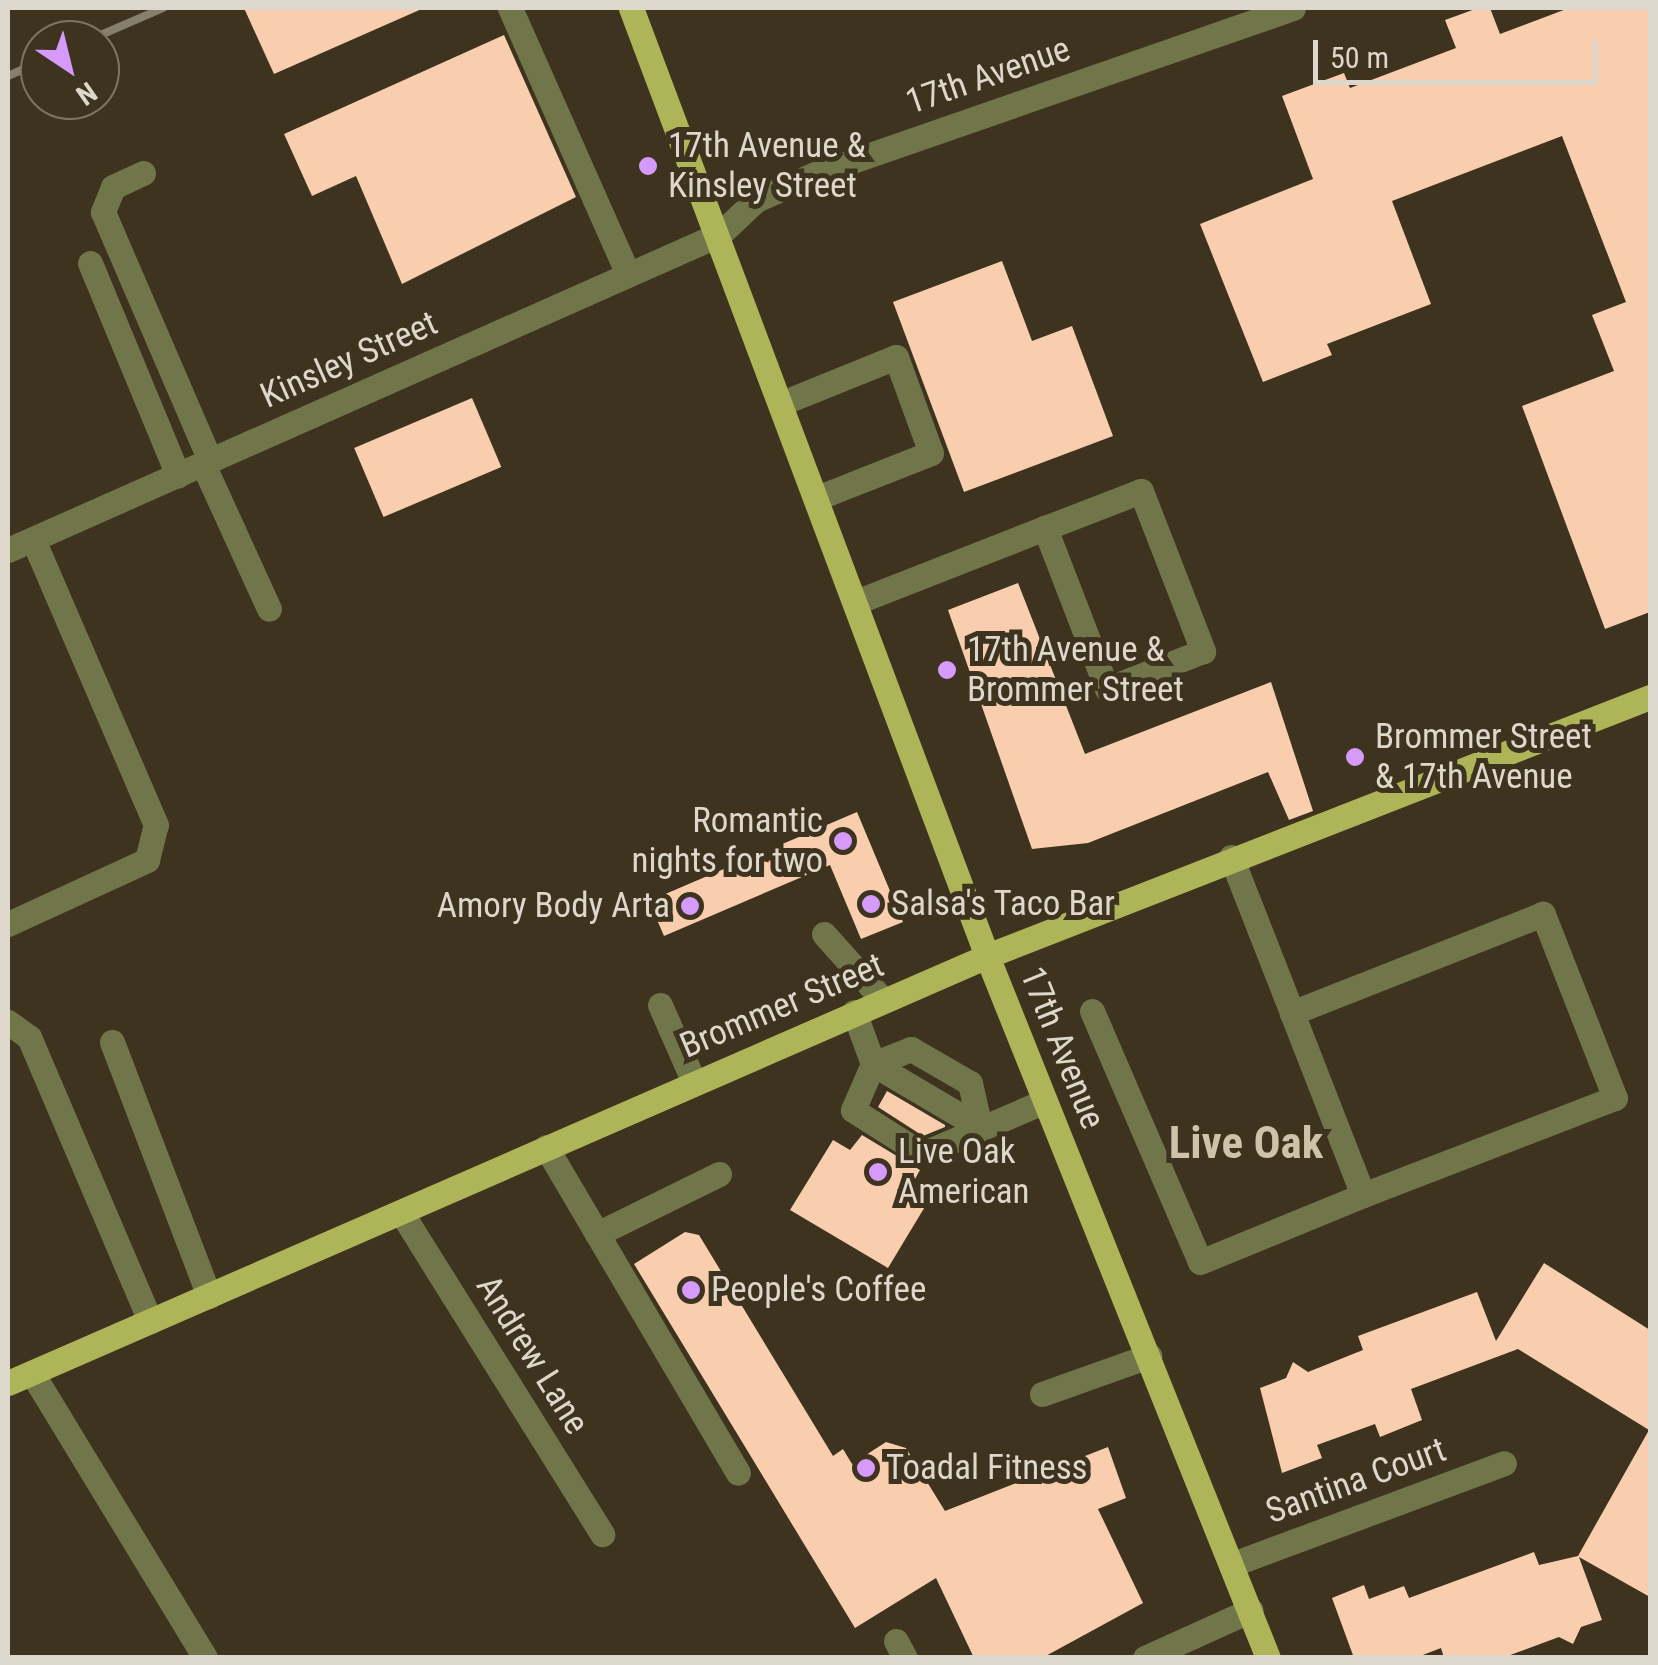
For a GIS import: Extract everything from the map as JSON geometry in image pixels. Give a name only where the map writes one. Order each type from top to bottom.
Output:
[{"type":"main road","name":"17th Avenue","points":[[631,8],[720,234],[987,956],[1234,1564],[1268,1658]]},
{"type":"main road","name":"Brommer Street","points":[[20,1378],[987,956],[1650,697]]},
{"type":"street","points":[[510,8],[628,274]]},
{"type":"street","name":"17th Avenue","points":[[720,234],[756,200],[814,174],[1293,8]]},
{"type":"street","points":[[143,173],[113,187],[103,212],[269,609]]},
{"type":"street","name":"Kinsley Street","points":[[8,550],[720,234]]},
{"type":"street","points":[[90,263],[178,475]]},
{"type":"street","points":[[782,403],[896,357],[931,453],[817,498]]},
{"type":"street","points":[[856,602],[1045,528],[1141,491],[1204,651],[1107,689],[1045,528]]},
{"type":"street","points":[[8,924],[147,860],[156,825],[32,539]]},
{"type":"street","points":[[1231,858],[1363,1195]]},
{"type":"street","points":[[1092,1011],[1200,1262],[1615,1098],[1543,914],[1292,1013]]},
{"type":"street","points":[[824,934],[882,1000]]},
{"type":"street","points":[[660,1005],[694,1082]]},
{"type":"street","points":[[854,1012],[873,1064],[980,1128]]},
{"type":"street","points":[[8,1022],[28,1037],[150,1322]]},
{"type":"street","points":[[112,1042],[209,1296]]},
{"type":"street","points":[[873,1064],[854,1110],[922,1154],[1045,1100]]},
{"type":"street","points":[[546,1147],[738,1473]]},
{"type":"street","points":[[598,1234],[719,1174]]},
{"type":"street","name":"Andrew Lane","points":[[401,1212],[602,1534]]},
{"type":"street","points":[[1042,1394],[1149,1356]]},
{"type":"street","points":[[20,1378],[205,1658]]},
{"type":"street","name":"Santina Court","points":[[1234,1564],[1504,1464]]},
{"type":"street","points":[[1145,1658],[1251,1610]]},
{"type":"building","points":[[244,8],[424,8],[274,74]]},
{"type":"building","points":[[1478,8],[1490,8],[1500,34],[1569,8],[1650,8],[1650,612],[1605,629],[1522,406],[1614,371],[1592,315],[1626,302],[1562,136],[1392,201],[1431,304],[1327,344],[1332,355],[1263,382],[1200,224],[1313,179],[1282,96],[1344,73],[1350,88],[1456,48],[1445,20]]},
{"type":"building","points":[[504,35],[576,197],[402,284],[356,176],[312,196],[284,134]]},
{"type":"building","points":[[1002,261],[1032,341],[1072,326],[1113,436],[964,492],[893,302]]},
{"type":"building","points":[[472,398],[501,467],[383,517],[354,448]]},
{"type":"building","points":[[1018,583],[1085,754],[1271,682],[1313,811],[1289,820],[1268,772],[1088,843],[1032,849],[948,610]]},
{"type":"building","points":[[857,812],[903,922],[861,939],[830,865],[664,936],[649,901]]},
{"type":"building","points":[[887,1091],[945,1127],[923,1136],[878,1107]]},
{"type":"building","points":[[862,1135],[920,1170],[910,1188],[929,1200],[888,1268],[790,1210],[833,1140],[850,1150]]},
{"type":"building","points":[[685,1232],[699,1235],[833,1456],[843,1449],[852,1464],[886,1442],[906,1448],[945,1511],[1108,1447],[1126,1498],[1098,1509],[1143,1603],[1042,1658],[974,1658],[936,1578],[855,1628],[634,1264]]},
{"type":"building","points":[[1544,1263],[1650,1330],[1650,1597],[1579,1557],[1602,1620],[1581,1627],[1573,1644],[1559,1637],[1502,1658],[1444,1658],[1441,1648],[1415,1658],[1354,1658],[1332,1598],[1364,1585],[1369,1599],[1404,1586],[1409,1598],[1534,1552],[1539,1565],[1578,1556],[1649,1430],[1518,1349],[1411,1389],[1422,1420],[1380,1437],[1375,1424],[1317,1445],[1322,1458],[1282,1473],[1260,1388],[1286,1378],[1293,1362],[1308,1372],[1363,1350],[1358,1336],[1477,1292],[1496,1341]]},
{"type":"railway","points":[[120,27],[163,8]]},
{"type":"railway","points":[[8,76],[20,71]]},
{"type":"place","name":"17th Avenue & Kinsley Street","points":[[648,166]]},
{"type":"place","name":"17th Avenue & Brommer Street","points":[[947,670]]},
{"type":"place","name":"Brommer Street & 17th Avenue","points":[[1355,757]]},
{"type":"place","name":"Romantic nights for two","points":[[843,841]]},
{"type":"place","name":"Salsa's Taco Bar","points":[[871,904]]},
{"type":"place","name":"Amory Body Arta","points":[[690,906]]},
{"type":"place","name":"Live Oak American","points":[[878,1172]]},
{"type":"place","name":"People's Coffee","points":[[691,1290]]},
{"type":"place","name":"Toadal Fitness","points":[[866,1468]]},
{"type":"district","name":"Live Oak","points":[[1246,1143]]}]
